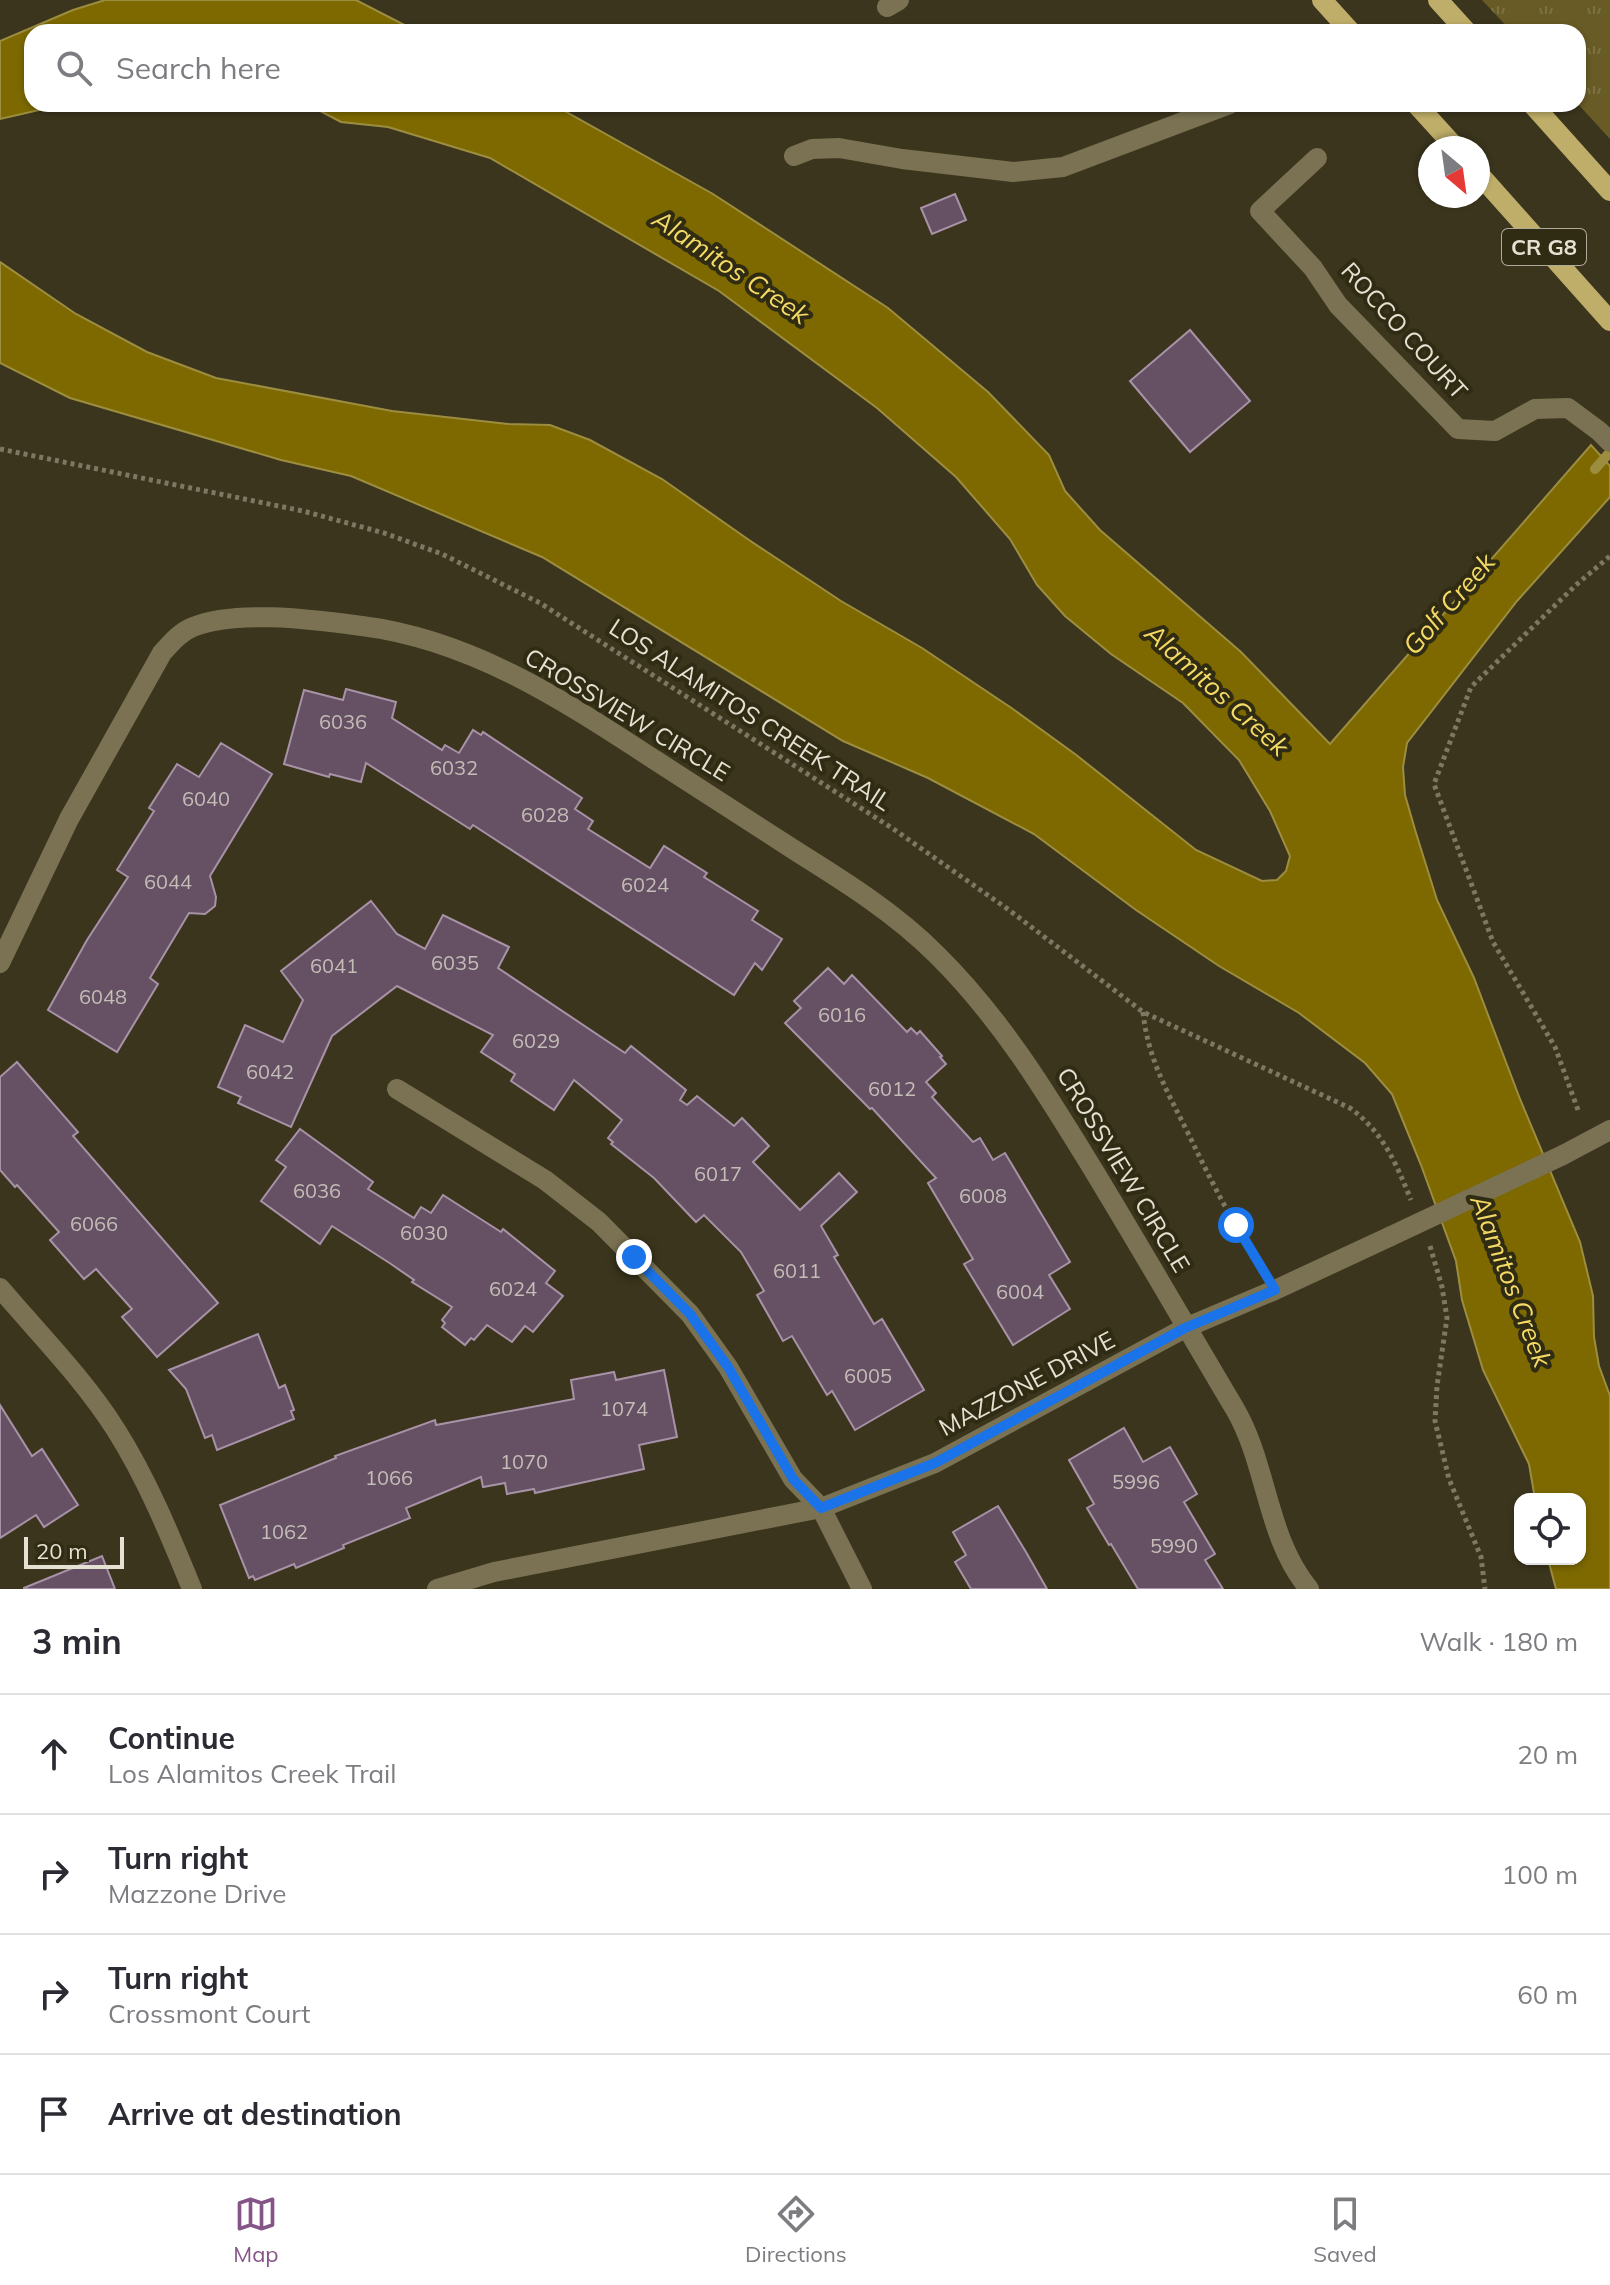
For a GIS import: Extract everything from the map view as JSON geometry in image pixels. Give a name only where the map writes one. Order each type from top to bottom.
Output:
[{"type":"main road","points":[[1322,0],[1340,24]]},
{"type":"main road","points":[[1438,0],[1460,24]]},
{"type":"main road","points":[[1423,112],[1445,136]]},
{"type":"main road","points":[[1539,112],[1610,191]]},
{"type":"main road","name":"CR G8","points":[[1490,186],[1610,321]]},
{"type":"street","points":[[794,156],[812,149],[839,148],[1013,172],[1063,167],[1209,112]]},
{"type":"street","name":"ROCCO COURT","points":[[1317,158],[1260,211],[1313,268],[1338,305],[1458,429],[1495,431],[1535,409],[1568,408],[1605,436]]},
{"type":"street","name":"CROSSVIEW CIRCLE","points":[[0,963],[75,807],[162,653],[189,628],[237,618],[316,620],[398,631],[472,654],[560,699],[833,875],[897,919],[977,996],[1035,1074],[1239,1416],[1284,1550],[1309,1589]]},
{"type":"street","points":[[397,1089],[545,1180],[599,1222],[690,1314],[728,1367],[793,1479],[821,1508],[862,1589]]},
{"type":"street","name":"MAZZONE DRIVE","points":[[437,1589],[494,1572],[821,1508],[935,1463],[1185,1328],[1389,1237],[1610,1130]]},
{"type":"street","points":[[0,1288],[93,1396],[115,1428],[169,1532],[192,1589]]},
{"type":"path","name":"LOS ALAMITOS CREEK TRAIL","points":[[0,449],[303,511],[384,533],[442,554],[540,603],[892,828],[1009,910],[1143,1012],[1146,1042],[1152,1059],[1199,1155],[1275,1290]]},
{"type":"path","points":[[1578,1110],[1555,1047],[1493,942],[1434,784],[1471,687],[1610,556]]},
{"type":"green space","points":[[1482,0],[1610,0],[1610,139],[1585,112],[1586,24],[1504,24]]},
{"type":"water","points":[[105,0],[356,0],[402,24],[40,24]]},
{"type":"water","points":[[24,31],[24,112],[30,112],[0,119],[0,41]]},
{"type":"water","name":"Alamitos Creek","points":[[322,112],[566,112],[713,194],[888,308],[988,392],[1049,455],[1065,491],[1100,530],[1241,652],[1330,744],[1591,445],[1610,466],[1610,497],[1517,601],[1407,743],[1403,767],[1405,795],[1437,900],[1474,978],[1580,1242],[1593,1296],[1594,1337],[1599,1366],[1610,1396],[1610,1589],[1556,1589],[1550,1565],[1586,1565],[1586,1493],[1534,1493],[1529,1464],[1483,1370],[1462,1300],[1456,1261],[1421,1165],[1392,1094],[1365,1063],[1299,1013],[1219,966],[1136,910],[1034,834],[928,778],[843,741],[542,557],[351,476],[281,460],[70,398],[0,363],[0,262],[76,314],[147,352],[216,378],[392,411],[508,424],[550,425],[590,440],[662,479],[841,601],[922,648],[1013,709],[1196,850],[1262,881],[1277,880],[1286,871],[1290,856],[1270,811],[1239,760],[1183,703],[1111,654],[1065,616],[1037,585],[1010,539],[956,477],[877,408],[719,291],[490,158],[388,127],[341,122]]},
{"type":"building","points":[[955,194],[966,220],[932,234],[921,208]]},
{"type":"building","points":[[1190,330],[1250,401],[1190,452],[1130,381]]},
{"type":"building","points":[[346,689],[396,702],[392,718],[442,750],[445,745],[459,753],[473,730],[481,735],[483,732],[582,798],[575,809],[593,821],[588,829],[650,868],[664,846],[707,873],[704,877],[758,911],[752,920],[782,939],[762,970],[755,963],[734,995],[473,825],[470,829],[366,763],[361,782],[330,774],[329,777],[284,764],[304,690],[343,700]]},
{"type":"building","points":[[221,743],[272,774],[210,876],[216,897],[215,906],[205,914],[189,913],[150,978],[158,984],[117,1052],[48,1010],[87,940],[128,877],[117,870],[154,811],[149,808],[177,764],[199,777]]},
{"type":"building","points":[[371,901],[397,934],[425,949],[443,915],[509,947],[498,968],[625,1053],[631,1046],[686,1090],[680,1100],[687,1105],[697,1096],[734,1126],[742,1118],[769,1146],[753,1162],[800,1210],[839,1173],[857,1192],[821,1226],[838,1255],[834,1257],[874,1324],[882,1319],[924,1390],[855,1430],[832,1391],[827,1395],[792,1336],[783,1341],[757,1295],[764,1291],[741,1252],[704,1215],[696,1222],[654,1178],[611,1144],[613,1142],[608,1138],[622,1120],[574,1080],[554,1110],[511,1081],[515,1074],[481,1052],[493,1035],[397,986],[332,1036],[291,1127],[238,1103],[241,1097],[218,1087],[245,1025],[283,1042],[303,1000],[281,971]]},
{"type":"building","points":[[828,968],[844,984],[852,975],[907,1032],[911,1028],[917,1034],[920,1031],[942,1056],[946,1064],[926,1082],[936,1093],[932,1097],[973,1142],[980,1138],[993,1160],[1005,1153],[1070,1262],[1049,1275],[1070,1309],[1013,1345],[964,1264],[973,1259],[928,1183],[936,1178],[872,1108],[785,1023],[801,1008],[794,1001]]},
{"type":"building","points":[[17,1062],[78,1132],[73,1136],[218,1303],[157,1357],[122,1317],[132,1309],[96,1269],[84,1279],[50,1240],[59,1232],[0,1170],[0,1077]]},
{"type":"building","points":[[300,1129],[373,1182],[368,1189],[414,1218],[421,1207],[431,1213],[443,1195],[501,1232],[503,1229],[555,1271],[546,1283],[563,1296],[533,1332],[525,1326],[512,1342],[487,1325],[465,1345],[442,1327],[445,1323],[442,1320],[452,1307],[412,1282],[414,1280],[332,1226],[320,1244],[261,1201],[286,1167],[276,1160]]},
{"type":"building","points":[[258,1334],[279,1388],[285,1385],[294,1419],[217,1450],[212,1435],[205,1438],[186,1389],[169,1370]]},
{"type":"building","points":[[664,1370],[677,1437],[639,1445],[644,1469],[535,1493],[534,1489],[507,1494],[505,1483],[483,1487],[481,1477],[406,1508],[410,1518],[343,1545],[344,1548],[296,1568],[294,1564],[255,1580],[253,1576],[249,1578],[220,1505],[335,1456],[435,1420],[436,1425],[574,1399],[571,1380],[614,1372],[616,1380]]},
{"type":"building","points":[[0,1405],[32,1456],[42,1449],[78,1505],[44,1527],[36,1515],[0,1538]]},
{"type":"building","points":[[1124,1428],[1143,1462],[1170,1447],[1197,1494],[1184,1502],[1215,1554],[1205,1560],[1223,1589],[1138,1589],[1109,1545],[1087,1508],[1094,1504],[1069,1460]]},
{"type":"building","points":[[998,1506],[1047,1589],[971,1589],[955,1562],[966,1555],[953,1532]]},
{"type":"building","points":[[102,1556],[115,1589],[24,1589],[24,1588]]},
{"type":"waterway","name":"Golf Creek","points":[[1595,469],[1610,452]]},
{"type":"route","points":[[634,1257],[690,1314],[728,1367],[793,1479],[821,1508],[935,1463],[1185,1328],[1275,1290],[1236,1225]]}]
